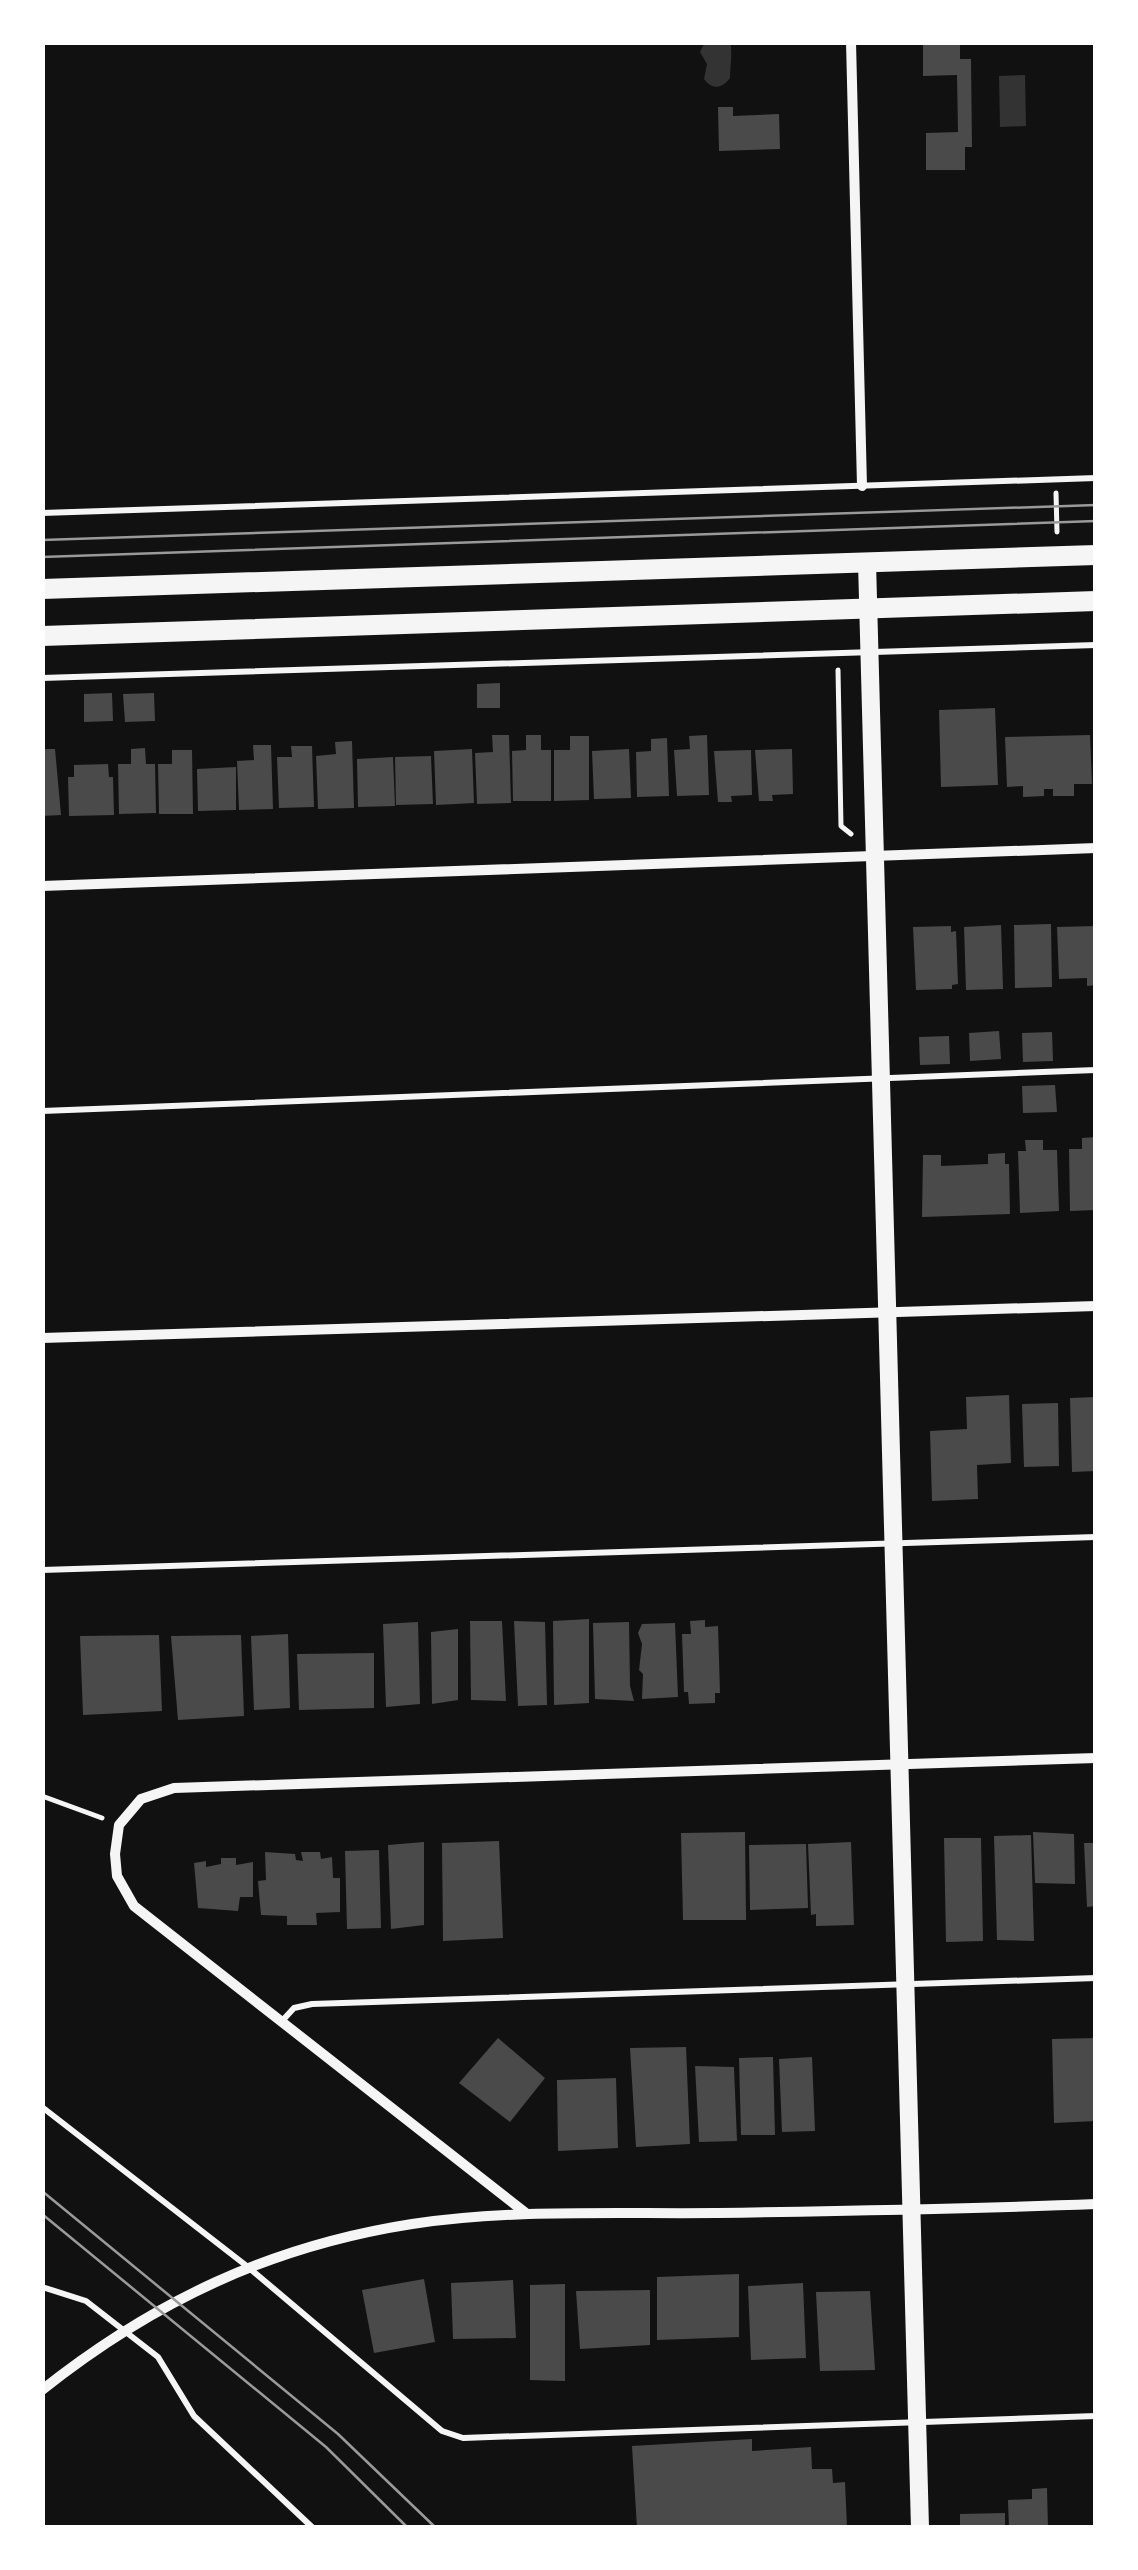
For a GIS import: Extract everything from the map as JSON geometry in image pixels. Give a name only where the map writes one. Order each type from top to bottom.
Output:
[{"type":"main road","points":[[42,589],[1096,554]]},
{"type":"main road","points":[[42,636],[1096,601]]},
{"type":"street","points":[[851,42],[862,486]]},
{"type":"street","points":[[867,562],[920,2528]]},
{"type":"street","points":[[42,886],[1096,848]]},
{"type":"street","points":[[42,1338],[1096,1306]]},
{"type":"street","points":[[527,2214],[134,1906],[117,1876],[115,1854],[119,1825],[141,1800],[174,1788],[1096,1758]]},
{"type":"street","points":[[42,2390],[99,2346],[196,2288],[313,2246],[412,2224],[527,2214],[911,2211],[1096,2204]]},
{"type":"lane","points":[[42,514],[1096,478]]},
{"type":"lane","points":[[42,678],[1096,644]]},
{"type":"lane","points":[[42,1112],[1096,1070]]},
{"type":"lane","points":[[42,1570],[1096,1537]]},
{"type":"lane","points":[[281,2022],[294,2008],[312,2004],[1096,1978]]},
{"type":"lane","points":[[42,2107],[248,2267],[442,2431],[463,2438],[1096,2416]]},
{"type":"lane","points":[[42,2286],[86,2301],[158,2357],[194,2416],[313,2528]]},
{"type":"path","points":[[1056,495],[1058,533]]},
{"type":"path","points":[[838,663],[841,826],[849,832]]},
{"type":"path","points":[[42,1796],[119,1825]]},
{"type":"shaded area","points":[[705,42],[730,43],[730,78],[720,86],[710,85],[704,79],[707,64],[700,52]]},
{"type":"shaded area","points":[[1025,75],[1026,126],[1000,127],[999,76]]},
{"type":"building","points":[[923,42],[960,42],[960,59],[971,59],[972,147],[965,147],[965,170],[926,170],[926,133],[958,132],[957,75],[923,76]]},
{"type":"building","points":[[718,107],[733,107],[733,116],[779,114],[780,149],[719,151]]},
{"type":"building","points":[[500,683],[500,708],[477,708],[477,684]]},
{"type":"building","points":[[112,693],[113,721],[84,722],[84,694]]},
{"type":"building","points":[[154,693],[155,721],[125,722],[123,694]]},
{"type":"building","points":[[995,708],[998,785],[941,787],[939,710]]},
{"type":"building","points":[[492,735],[509,735],[511,803],[477,804],[475,753],[493,752]]},
{"type":"building","points":[[526,735],[541,735],[541,750],[551,750],[551,801],[513,801],[512,751],[526,750]]},
{"type":"building","points":[[707,735],[709,795],[677,796],[674,750],[690,749],[689,736]]},
{"type":"building","points":[[1090,735],[1092,784],[1074,784],[1074,796],[1053,796],[1053,789],[1044,789],[1044,796],[1023,797],[1023,786],[1007,787],[1005,737]]},
{"type":"building","points":[[570,736],[589,736],[589,800],[554,801],[554,750],[570,750]]},
{"type":"building","points":[[667,738],[669,796],[637,797],[636,752],[651,751],[651,739]]},
{"type":"building","points":[[352,741],[354,808],[318,809],[316,756],[336,754],[335,742]]},
{"type":"building","points":[[253,745],[271,745],[273,809],[239,810],[237,761],[254,760]]},
{"type":"building","points":[[291,746],[312,746],[314,807],[279,808],[277,757],[292,757]]},
{"type":"building","points":[[145,748],[146,764],[155,764],[156,813],[119,814],[118,764],[131,764],[131,749]]},
{"type":"building","points":[[42,749],[55,749],[61,815],[42,816]]},
{"type":"building","points":[[472,749],[474,803],[436,805],[434,751]]},
{"type":"building","points":[[629,749],[631,798],[594,799],[592,751]]},
{"type":"building","points":[[792,749],[793,794],[772,795],[773,801],[759,801],[755,750]]},
{"type":"building","points":[[172,750],[192,750],[193,814],[159,814],[158,764],[172,764]]},
{"type":"building","points":[[751,750],[752,795],[731,796],[732,802],[718,802],[714,751]]},
{"type":"building","points":[[431,756],[433,804],[396,805],[395,757]]},
{"type":"building","points":[[393,757],[395,806],[358,807],[357,759]]},
{"type":"building","points":[[108,764],[109,777],[113,777],[114,815],[69,816],[68,777],[74,777],[74,765]]},
{"type":"building","points":[[236,767],[236,810],[198,811],[197,769]]},
{"type":"building","points":[[1051,924],[1052,987],[1015,988],[1014,925]]},
{"type":"building","points":[[1001,925],[1003,989],[966,990],[964,927]]},
{"type":"building","points":[[951,926],[951,932],[956,931],[958,984],[952,985],[952,989],[916,990],[913,927]]},
{"type":"building","points":[[1096,926],[1096,985],[1087,986],[1087,978],[1059,979],[1057,927]]},
{"type":"building","points":[[999,1031],[1001,1059],[970,1061],[969,1033]]},
{"type":"building","points":[[1052,1032],[1053,1061],[1023,1062],[1022,1033]]},
{"type":"building","points":[[949,1036],[950,1064],[920,1065],[919,1037]]},
{"type":"building","points":[[1055,1085],[1057,1112],[1023,1113],[1022,1086]]},
{"type":"building","points":[[1096,1137],[1096,1210],[1070,1211],[1069,1149],[1082,1149],[1082,1138]]},
{"type":"building","points":[[1025,1140],[1043,1140],[1043,1150],[1057,1150],[1059,1211],[1020,1213],[1018,1151],[1026,1151]]},
{"type":"building","points":[[1005,1153],[1005,1164],[1009,1164],[1010,1214],[922,1217],[923,1155],[941,1155],[941,1166],[988,1164],[988,1154]]},
{"type":"building","points":[[1009,1395],[1011,1463],[977,1465],[978,1499],[932,1501],[930,1431],[967,1429],[966,1397]]},
{"type":"building","points":[[1096,1397],[1096,1471],[1072,1472],[1070,1398]]},
{"type":"building","points":[[1058,1403],[1059,1466],[1024,1467],[1022,1404]]},
{"type":"building","points":[[589,1619],[589,1703],[554,1705],[553,1621]]},
{"type":"building","points":[[705,1620],[705,1627],[718,1626],[720,1693],[715,1693],[715,1703],[689,1704],[688,1692],[684,1692],[682,1634],[691,1634],[690,1621]]},
{"type":"building","points":[[470,1621],[502,1621],[506,1701],[471,1700]]},
{"type":"building","points":[[514,1621],[545,1622],[547,1705],[518,1706]]},
{"type":"building","points":[[418,1622],[420,1704],[386,1707],[383,1624]]},
{"type":"building","points":[[629,1622],[630,1686],[634,1701],[595,1699],[593,1623]]},
{"type":"building","points":[[675,1623],[678,1697],[642,1699],[642,1644],[638,1633],[642,1624]]},
{"type":"building","points":[[458,1629],[458,1700],[432,1704],[431,1632]]},
{"type":"building","points":[[288,1634],[290,1708],[254,1710],[251,1636]]},
{"type":"building","points":[[159,1635],[162,1711],[83,1715],[80,1636]]},
{"type":"building","points":[[241,1635],[244,1716],[178,1720],[171,1636]]},
{"type":"building","points":[[374,1653],[374,1708],[299,1710],[297,1654]]},
{"type":"building","points":[[745,1832],[746,1920],[683,1920],[681,1833]]},
{"type":"building","points":[[1033,1832],[1074,1834],[1075,1884],[1035,1883]]},
{"type":"building","points":[[1031,1835],[1034,1941],[997,1940],[994,1836]]},
{"type":"building","points":[[944,1838],[981,1838],[983,1941],[946,1942]]},
{"type":"building","points":[[499,1841],[503,1938],[443,1941],[442,1843]]},
{"type":"building","points":[[424,1842],[424,1925],[391,1929],[388,1845]]},
{"type":"building","points":[[851,1842],[854,1925],[816,1926],[816,1914],[811,1915],[808,1844]]},
{"type":"building","points":[[1084,1843],[1096,1843],[1096,1906],[1087,1907]]},
{"type":"building","points":[[806,1844],[808,1908],[750,1910],[749,1845]]},
{"type":"building","points":[[379,1850],[381,1928],[347,1929],[345,1851]]},
{"type":"building","points":[[265,1852],[295,1854],[296,1860],[303,1861],[301,1852],[320,1852],[321,1859],[332,1857],[333,1878],[340,1878],[340,1912],[316,1913],[317,1925],[287,1925],[287,1916],[261,1915],[258,1881],[266,1880]]},
{"type":"building","points":[[221,1858],[236,1858],[236,1865],[253,1862],[253,1897],[240,1897],[238,1911],[198,1908],[194,1863],[206,1861],[206,1867],[221,1864]]},
{"type":"building","points":[[498,2038],[545,2078],[510,2122],[459,2083]]},
{"type":"building","points":[[1096,2038],[1096,2121],[1054,2123],[1052,2039]]},
{"type":"building","points":[[686,2047],[690,2144],[636,2147],[630,2048]]},
{"type":"building","points":[[773,2057],[775,2135],[741,2135],[739,2058]]},
{"type":"building","points":[[812,2057],[815,2131],[782,2132],[779,2059]]},
{"type":"building","points":[[695,2066],[734,2067],[737,2141],[699,2142]]},
{"type":"building","points":[[616,2078],[618,2148],[558,2151],[557,2080]]},
{"type":"building","points":[[739,2274],[739,2337],[657,2340],[657,2277]]},
{"type":"building","points":[[424,2279],[435,2342],[374,2353],[362,2290]]},
{"type":"building","points":[[513,2280],[516,2338],[453,2339],[451,2283]]},
{"type":"building","points":[[803,2283],[806,2358],[751,2360],[748,2286]]},
{"type":"building","points":[[565,2284],[565,2381],[530,2380],[530,2285]]},
{"type":"building","points":[[650,2290],[650,2345],[580,2349],[576,2291]]},
{"type":"building","points":[[870,2291],[875,2370],[820,2371],[816,2292]]},
{"type":"building","points":[[752,2439],[752,2451],[811,2447],[812,2469],[832,2469],[833,2483],[845,2482],[847,2528],[637,2528],[632,2446]]},
{"type":"building","points":[[1047,2488],[1048,2528],[1009,2528],[1008,2500],[1032,2499],[1032,2489]]},
{"type":"building","points":[[1005,2513],[1005,2528],[960,2528],[960,2514]]},
{"type":"tram line","points":[[42,540],[1096,505]]},
{"type":"tram line","points":[[42,557],[1096,521]]},
{"type":"tram line","points":[[42,2191],[338,2434],[436,2528]]},
{"type":"tram line","points":[[42,2214],[326,2447],[408,2528]]}]
